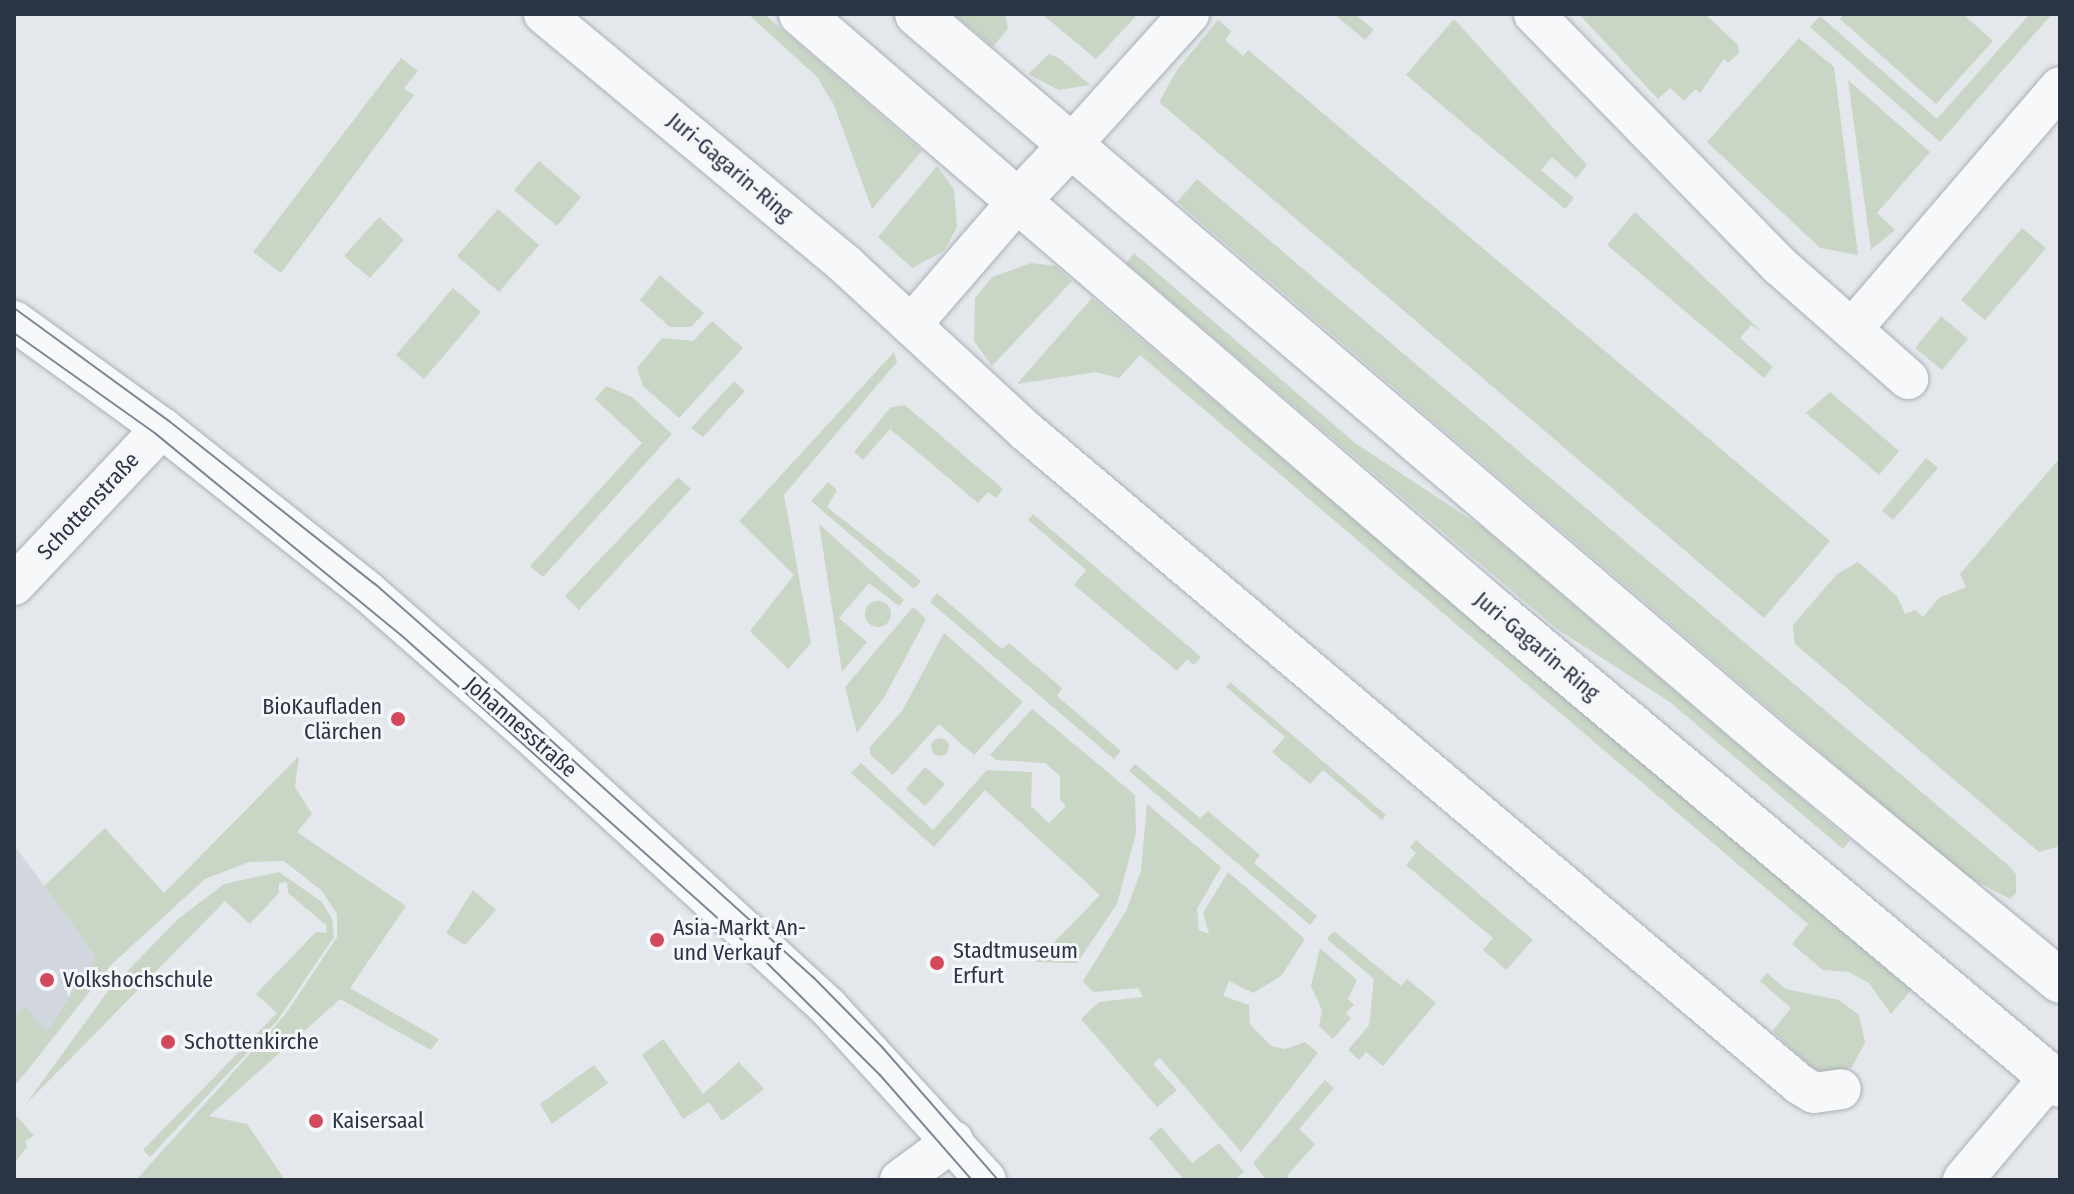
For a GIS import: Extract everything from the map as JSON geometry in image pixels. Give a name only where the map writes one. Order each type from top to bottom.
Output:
[{"type":"street","name":"Juri-Gagarin-Ring","points":[[544,14],[846,265],[1027,432],[1799,1084],[1814,1093],[1841,1089]]},
{"type":"street","name":"Juri-Gagarin-Ring","points":[[801,14],[1496,612],[2058,1068]]},
{"type":"street","points":[[917,14],[1780,750],[2060,981]]},
{"type":"street","points":[[911,325],[1019,200],[1189,14]]},
{"type":"street","points":[[1534,14],[1725,212],[1908,379]]},
{"type":"street","points":[[1852,329],[2060,87]]},
{"type":"street","name":"Johannesstraße","points":[[14,321],[162,428],[368,592],[636,829],[828,1007],[986,1180]]},
{"type":"street","name":"Schottenstraße","points":[[14,585],[162,428]]},
{"type":"street","points":[[1963,1180],[2058,1068]]},
{"type":"street","points":[[900,1180],[953,1141]]},
{"type":"shaded area","name":"Volkshochschule","points":[[14,845],[96,956],[14,1083]]},
{"type":"green space","points":[[748,14],[764,14],[922,151],[872,209],[834,105],[817,77]]},
{"type":"green space","points":[[954,14],[1005,14],[1008,28],[993,47]]},
{"type":"green space","points":[[1042,14],[1138,14],[1096,59]]},
{"type":"green space","points":[[1334,14],[1355,14],[1374,30],[1365,40]]},
{"type":"green space","points":[[1579,14],[1705,14],[1738,45],[1739,53],[1728,63],[1724,59],[1700,93],[1695,89],[1684,101],[1670,88],[1658,99]]},
{"type":"green space","points":[[1844,14],[1963,14],[1993,41],[1936,104],[1840,19]]},
{"type":"green space","points":[[2030,14],[2052,14],[1940,142],[1810,27],[1820,16],[1937,119]]},
{"type":"green space","points":[[1454,19],[1587,165],[1576,178],[1552,157],[1541,170],[1574,198],[1565,209],[1406,75]]},
{"type":"green space","points":[[1218,20],[1231,31],[1225,40],[1243,56],[1248,50],[1830,541],[1764,618],[1159,102],[1177,70]]},
{"type":"green space","points":[[1799,38],[1834,67],[1858,255],[1820,248],[1707,142]]},
{"type":"green space","points":[[1049,54],[1059,58],[1090,85],[1059,90],[1028,74]]},
{"type":"green space","points":[[401,58],[418,71],[404,88],[414,95],[281,273],[253,252]]},
{"type":"green space","points":[[1848,80],[1930,152],[1877,213],[1895,230],[1871,250]]},
{"type":"green space","points":[[539,161],[581,197],[557,226],[514,190]]},
{"type":"green space","points":[[937,166],[954,189],[957,227],[944,251],[912,268],[878,237]]},
{"type":"green space","points":[[1197,179],[2009,866],[2016,874],[2016,893],[2010,899],[1963,874],[1177,202]]},
{"type":"green space","points":[[498,209],[539,245],[499,292],[457,256]]},
{"type":"green space","points":[[1635,212],[1762,332],[1751,325],[1740,338],[1773,367],[1764,378],[1607,245]]},
{"type":"green space","points":[[379,217],[404,240],[370,278],[344,256]]},
{"type":"green space","points":[[2022,228],[2046,248],[1985,320],[1961,300]]},
{"type":"green space","points":[[1134,253],[1355,443],[1482,527],[1850,840],[1843,849],[1670,702],[1557,629],[1126,263]]},
{"type":"green space","points":[[1031,263],[1056,266],[1072,281],[992,366],[974,341],[975,298],[992,277]]},
{"type":"green space","points":[[660,275],[704,313],[691,327],[670,327],[640,300]]},
{"type":"green space","points":[[453,288],[481,312],[424,379],[396,355]]},
{"type":"green space","points":[[1092,298],[1911,990],[1891,1014],[1869,983],[1849,972],[1823,970],[1792,944],[1808,924],[1140,355],[1119,378],[1096,372],[1017,384]]},
{"type":"green space","points":[[1941,316],[1968,339],[1942,370],[1915,348]]},
{"type":"green space","points":[[712,321],[743,348],[679,418],[643,386],[637,368],[662,338],[693,341]]},
{"type":"green space","points":[[894,352],[897,362],[784,495],[811,643],[788,669],[750,631],[794,575],[739,521]]},
{"type":"green space","points":[[734,381],[745,391],[703,437],[691,428]]},
{"type":"green space","points":[[606,386],[632,397],[672,434],[543,577],[530,566],[642,443],[595,399]]},
{"type":"green space","points":[[1830,392],[1899,451],[1879,475],[1806,413]]},
{"type":"green space","points":[[905,405],[1003,489],[996,498],[988,492],[978,503],[890,429],[863,460],[854,452],[891,407]]},
{"type":"green space","points":[[1926,458],[1938,468],[1893,520],[1882,511]]},
{"type":"green space","points":[[2060,458],[2060,846],[2039,852],[1795,644],[1793,625],[1837,574],[1858,562],[1897,596],[1905,614],[1915,610],[1923,617],[1939,598],[1966,587],[1960,574]]},
{"type":"green space","points":[[678,477],[691,489],[579,610],[565,596]]},
{"type":"green space","points":[[828,482],[837,490],[827,507],[921,581],[914,589],[811,501]]},
{"type":"green space","points":[[1033,514],[1201,657],[1194,665],[1187,659],[1177,671],[1074,585],[1086,570],[1028,520]]},
{"type":"green space","points":[[819,524],[904,600],[899,606],[869,583],[839,618],[867,642],[842,672]]},
{"type":"green space","points":[[937,593],[1002,649],[1009,643],[1062,688],[1057,696],[1121,751],[1114,759],[930,602]]},
{"type":"green space","points":[[878,601],[887,605],[891,614],[887,623],[878,627],[869,623],[865,614],[869,605]]},
{"type":"green space","points":[[913,607],[926,619],[885,696],[857,733],[845,687]]},
{"type":"green space","points":[[944,633],[1023,702],[974,755],[939,724],[893,775],[870,754],[870,747],[902,711]]},
{"type":"green space","points":[[1230,682],[1386,815],[1382,820],[1323,770],[1310,784],[1272,752],[1285,737],[1226,687]]},
{"type":"green space","points":[[1032,709],[1135,795],[1136,833],[1117,904],[1077,963],[1035,962],[1100,895],[985,790],[934,847],[851,773],[861,763],[933,830],[987,770],[1032,772],[1031,806],[1049,823],[1066,806],[1060,800],[1060,776],[1045,763],[996,760],[990,755]]},
{"type":"green space","points":[[940,738],[949,747],[940,756],[931,747]]},
{"type":"green space","points":[[299,756],[295,787],[312,814],[297,832],[406,906],[350,988],[439,1039],[431,1050],[340,999],[209,1116],[247,1124],[285,1180],[136,1180],[285,1015],[337,937],[337,914],[322,891],[284,861],[249,862],[205,879],[111,965],[14,1087],[14,1020],[24,1005],[47,1032],[96,956],[44,886],[105,828],[164,893]]},
{"type":"green space","points":[[1135,764],[1200,818],[1208,811],[1260,855],[1254,863],[1317,916],[1310,925],[1129,771]]},
{"type":"green space","points":[[925,767],[945,784],[925,806],[906,789]]},
{"type":"green space","points":[[1147,804],[1221,867],[1197,909],[1199,930],[1209,934],[1203,913],[1228,872],[1305,939],[1281,976],[1253,993],[1229,981],[1223,996],[1249,1005],[1250,1024],[1271,1046],[1285,1049],[1305,1042],[1318,1053],[1241,1152],[1160,1058],[1153,1064],[1177,1090],[1157,1107],[1081,1019],[1099,1002],[1143,997],[1138,988],[1093,992],[1083,981],[1126,911],[1141,871]]},
{"type":"green space","points":[[1416,840],[1533,940],[1506,970],[1483,950],[1493,938],[1406,865],[1416,853],[1410,847]]},
{"type":"green space","points":[[279,872],[322,902],[332,919],[334,937],[277,1021],[150,1157],[143,1150],[277,1013],[256,994],[316,932],[326,933],[327,926],[288,893],[287,882],[279,883],[279,893],[250,924],[225,901],[26,1104],[108,991],[178,919],[224,884]]},
{"type":"green space","points":[[473,890],[496,910],[465,945],[446,933]]},
{"type":"green space","points":[[1334,931],[1401,986],[1407,979],[1436,1003],[1383,1066],[1366,1052],[1359,1060],[1348,1050],[1369,1025],[1374,979],[1327,939]]},
{"type":"green space","points":[[1320,948],[1357,980],[1348,999],[1354,1005],[1346,1013],[1351,1018],[1333,1039],[1319,1026],[1322,1010],[1311,986]]},
{"type":"green space","points":[[1767,973],[1786,989],[1839,1000],[1859,1015],[1865,1043],[1852,1067],[1840,1073],[1815,1070],[1772,1031],[1791,1008],[1760,981]]},
{"type":"green space","points":[[663,1039],[703,1094],[739,1062],[764,1089],[722,1121],[709,1102],[683,1119],[642,1055]]},
{"type":"green space","points":[[594,1065],[608,1083],[552,1124],[540,1104]]},
{"type":"green space","points":[[1325,1080],[1334,1088],[1299,1129],[1315,1144],[1287,1176],[1289,1180],[1266,1180],[1253,1163]]},
{"type":"green space","points":[[14,1113],[34,1136],[25,1141],[27,1147],[14,1163]]},
{"type":"green space","points":[[1161,1127],[1192,1163],[1219,1143],[1244,1172],[1234,1180],[1184,1180],[1149,1138]]},
{"type":"tram line","points":[[14,308],[169,421],[375,584],[503,697],[813,977],[882,1047],[998,1180]]},
{"type":"tram line","points":[[14,333],[156,434],[401,635],[756,952],[880,1075],[972,1180]]},
{"type":"place","name":"BioKaufladen Clärchen","points":[[398,719]]},
{"type":"place","name":"Asia-Markt An- und Verkauf","points":[[657,940]]},
{"type":"place","name":"Stadtmuseum Erfurt","points":[[937,963]]},
{"type":"place","name":"Volkshochschule","points":[[47,980]]},
{"type":"place","name":"Schottenkirche","points":[[168,1042]]},
{"type":"place","name":"Kaisersaal","points":[[316,1121]]}]
